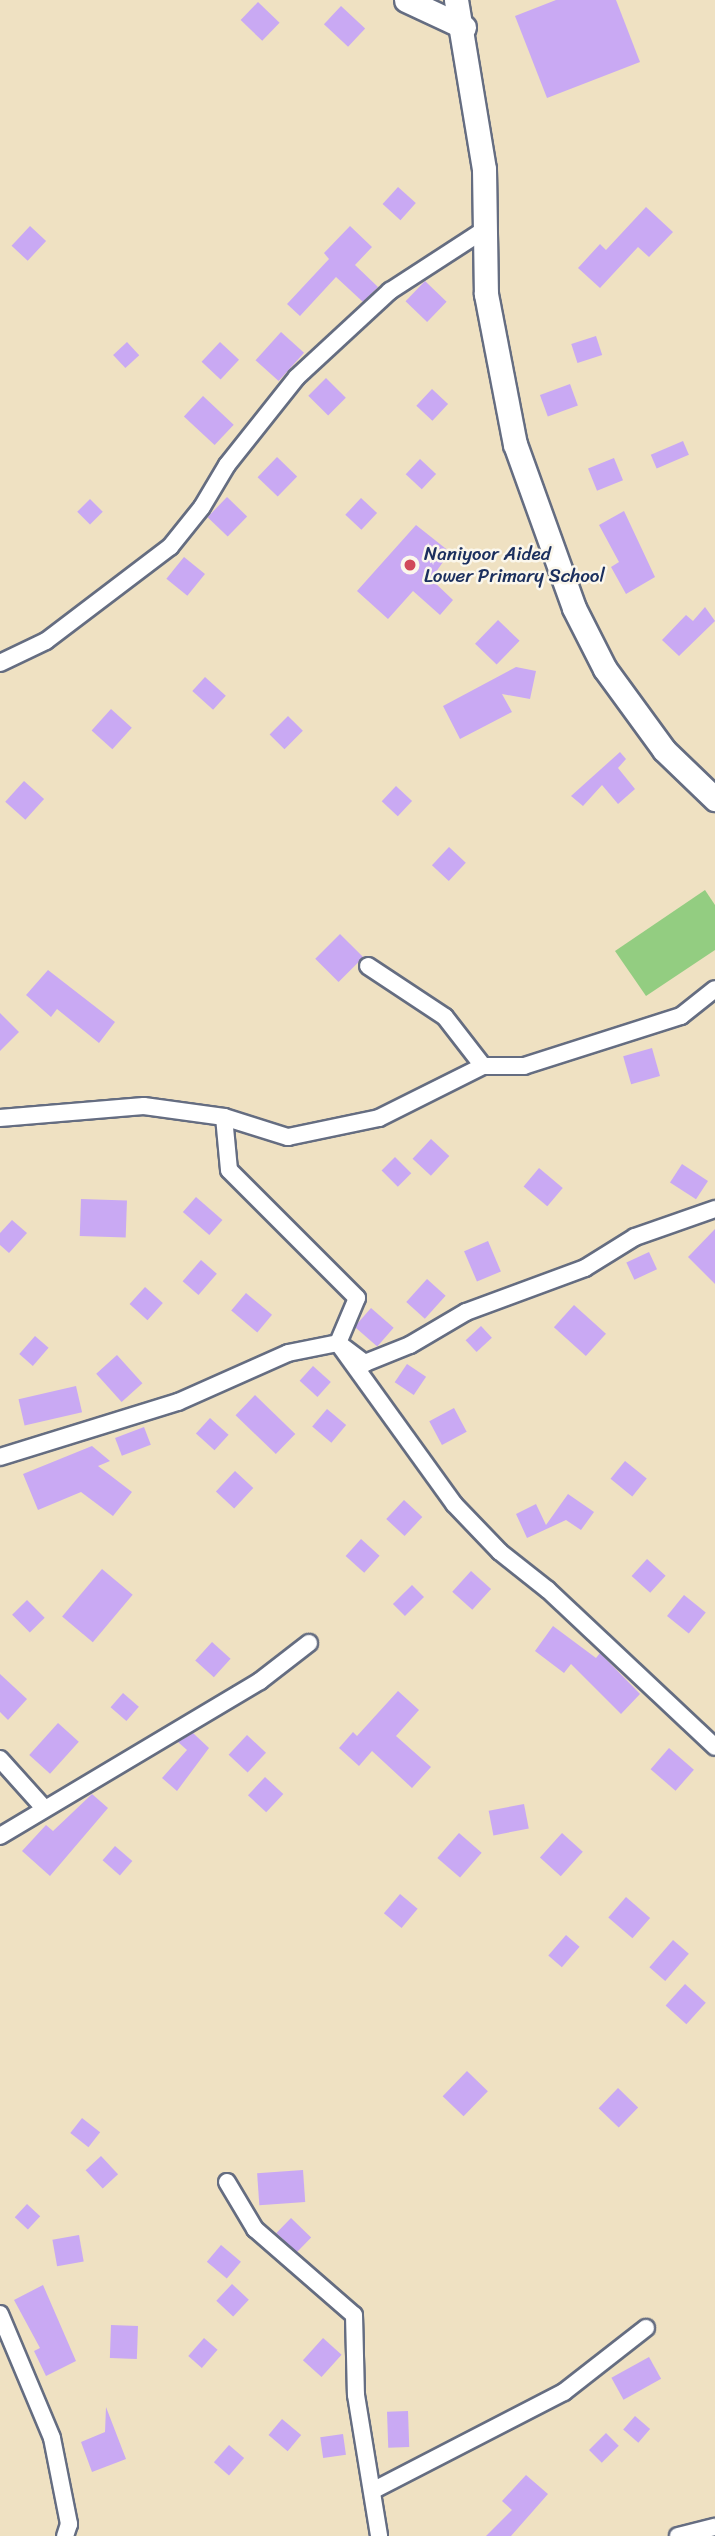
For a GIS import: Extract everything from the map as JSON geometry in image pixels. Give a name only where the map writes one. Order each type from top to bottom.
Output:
[{"type":"main road","points":[[406,0],[464,27]]},
{"type":"main road","points":[[456,0],[464,27],[484,169],[486,294],[497,366],[515,444],[574,608],[605,669],[664,750],[715,799]]},
{"type":"street","points":[[0,663],[46,641],[170,547],[202,507],[227,465],[297,377],[390,291],[486,228]]},
{"type":"street","points":[[368,966],[445,1017],[483,1066]]},
{"type":"street","points":[[0,1118],[144,1106],[224,1117],[288,1138],[379,1118],[483,1066],[524,1066],[681,1016],[715,989]]},
{"type":"street","points":[[224,1117],[229,1170],[357,1298],[338,1343]]},
{"type":"street","points":[[0,1457],[178,1402],[288,1353],[338,1343],[365,1363],[410,1345],[466,1312],[585,1268],[635,1237],[715,1209]]},
{"type":"street","points":[[338,1343],[454,1504],[500,1552],[548,1590],[715,1747]]},
{"type":"street","points":[[0,1836],[260,1681],[309,1643]]},
{"type":"street","points":[[0,1759],[44,1808]]},
{"type":"street","points":[[228,2182],[255,2229],[355,2315],[356,2395],[374,2490],[379,2536]]},
{"type":"street","points":[[0,2314],[52,2438],[69,2524],[65,2536]]},
{"type":"street","points":[[374,2490],[564,2392],[646,2328]]},
{"type":"street","points":[[678,2536],[715,2527]]},
{"type":"green space","points":[[705,890],[715,905],[715,950],[646,996],[615,951]]},
{"type":"building","points":[[556,0],[616,0],[640,62],[547,98],[515,16]]},
{"type":"building","points":[[258,2],[280,23],[262,41],[241,20]]},
{"type":"building","points":[[341,6],[365,29],[348,47],[324,24]]},
{"type":"building","points":[[398,187],[416,203],[400,220],[383,204]]},
{"type":"building","points":[[646,207],[673,232],[649,257],[638,247],[600,288],[578,268],[600,244],[606,250]]},
{"type":"building","points":[[30,226],[46,241],[28,261],[12,246]]},
{"type":"building","points":[[350,226],[372,247],[355,265],[378,287],[363,302],[336,277],[300,316],[287,304],[329,259],[324,253]]},
{"type":"building","points":[[425,281],[447,302],[427,322],[406,301]]},
{"type":"building","points":[[281,332],[304,353],[279,381],[256,360]]},
{"type":"building","points":[[596,336],[602,355],[577,363],[571,344]]},
{"type":"building","points":[[127,342],[139,355],[125,368],[113,355]]},
{"type":"building","points":[[220,342],[239,360],[221,379],[202,362]]},
{"type":"building","points":[[326,378],[346,398],[328,415],[308,396]]},
{"type":"building","points":[[570,384],[578,406],[548,417],[540,395]]},
{"type":"building","points":[[432,389],[448,404],[432,421],[416,406]]},
{"type":"building","points":[[203,396],[234,425],[215,445],[184,416]]},
{"type":"building","points":[[683,441],[689,455],[657,468],[651,455]]},
{"type":"building","points":[[277,457],[297,476],[278,497],[258,477]]},
{"type":"building","points":[[614,458],[623,480],[597,491],[588,468]]},
{"type":"building","points":[[420,459],[436,474],[422,489],[406,474]]},
{"type":"building","points":[[227,497],[247,516],[228,537],[208,517]]},
{"type":"building","points":[[361,498],[377,513],[361,530],[345,515]]},
{"type":"building","points":[[90,499],[103,512],[90,524],[77,512]]},
{"type":"building","points":[[624,511],[655,577],[626,594],[611,567],[619,562],[599,525]]},
{"type":"building","name":"Naniyoor Aided Lower Primary School","points":[[416,525],[450,552],[431,579],[453,600],[440,615],[413,591],[388,619],[357,591]]},
{"type":"building","points":[[184,557],[205,574],[187,596],[166,579]]},
{"type":"building","points":[[705,607],[715,621],[679,656],[662,640],[686,615],[693,621]]},
{"type":"building","points":[[498,620],[520,641],[497,665],[475,644]]},
{"type":"building","points":[[516,667],[536,671],[530,699],[502,694],[512,712],[460,739],[443,706]]},
{"type":"building","points":[[205,677],[226,696],[213,710],[192,691]]},
{"type":"building","points":[[111,709],[132,728],[112,749],[92,731]]},
{"type":"building","points":[[288,716],[303,731],[284,749],[270,734]]},
{"type":"building","points":[[620,752],[626,759],[618,768],[635,789],[618,804],[602,785],[583,806],[571,796]]},
{"type":"building","points":[[24,781],[44,799],[25,820],[5,802]]},
{"type":"building","points":[[396,786],[412,801],[398,816],[382,801]]},
{"type":"building","points":[[449,847],[466,863],[449,881],[432,865]]},
{"type":"building","points":[[340,934],[363,957],[339,982],[315,959]]},
{"type":"building","points":[[48,970],[115,1022],[99,1043],[57,1009],[51,1017],[26,995]]},
{"type":"building","points":[[0,1013],[19,1032],[0,1051]]},
{"type":"building","points":[[652,1048],[660,1076],[631,1084],[623,1056]]},
{"type":"building","points":[[431,1139],[449,1156],[431,1176],[413,1159]]},
{"type":"building","points":[[395,1157],[411,1173],[398,1187],[382,1170]]},
{"type":"building","points":[[682,1164],[708,1181],[696,1199],[670,1182]]},
{"type":"building","points":[[539,1168],[563,1188],[547,1206],[524,1186]]},
{"type":"building","points":[[196,1197],[222,1220],[209,1235],[183,1212]]},
{"type":"building","points":[[81,1199],[127,1201],[126,1238],[80,1236]]},
{"type":"building","points":[[12,1220],[27,1233],[9,1253],[0,1245],[0,1233]]},
{"type":"building","points":[[715,1229],[715,1284],[688,1257]]},
{"type":"building","points":[[488,1241],[501,1271],[477,1282],[464,1251]]},
{"type":"building","points":[[649,1252],[657,1269],[634,1280],[626,1263]]},
{"type":"building","points":[[201,1260],[217,1274],[198,1295],[183,1281]]},
{"type":"building","points":[[427,1279],[446,1296],[425,1319],[406,1302]]},
{"type":"building","points":[[145,1287],[163,1303],[147,1320],[130,1304]]},
{"type":"building","points":[[246,1293],[272,1315],[257,1332],[231,1311]]},
{"type":"building","points":[[574,1305],[606,1334],[586,1356],[554,1327]]},
{"type":"building","points":[[371,1308],[394,1328],[377,1347],[355,1327]]},
{"type":"building","points":[[481,1326],[492,1338],[477,1352],[466,1340]]},
{"type":"building","points":[[35,1336],[49,1348],[33,1366],[19,1354]]},
{"type":"building","points":[[117,1355],[142,1383],[122,1402],[96,1374]]},
{"type":"building","points":[[407,1364],[426,1377],[414,1395],[395,1382]]},
{"type":"building","points":[[313,1366],[331,1382],[317,1397],[300,1381]]},
{"type":"building","points":[[76,1386],[82,1412],[25,1426],[19,1399]]},
{"type":"building","points":[[255,1395],[295,1434],[276,1454],[236,1415]]},
{"type":"building","points":[[454,1408],[467,1432],[442,1445],[429,1421]]},
{"type":"building","points":[[327,1409],[346,1425],[331,1443],[312,1427]]},
{"type":"building","points":[[210,1418],[229,1435],[215,1450],[196,1434]]},
{"type":"building","points":[[144,1427],[151,1445],[122,1456],[115,1438]]},
{"type":"building","points":[[92,1446],[110,1461],[98,1466],[132,1492],[113,1516],[81,1492],[38,1510],[23,1474]]},
{"type":"building","points":[[625,1461],[647,1479],[632,1496],[611,1479]]},
{"type":"building","points":[[235,1471],[253,1488],[234,1509],[216,1491]]},
{"type":"building","points":[[568,1494],[594,1512],[581,1530],[566,1520],[527,1538],[516,1514],[536,1504],[546,1525]]},
{"type":"building","points":[[404,1500],[422,1517],[405,1536],[386,1519]]},
{"type":"building","points":[[361,1539],[380,1556],[364,1573],[346,1556]]},
{"type":"building","points":[[647,1559],[666,1576],[650,1593],[632,1576]]},
{"type":"building","points":[[102,1569],[133,1595],[93,1642],[62,1616]]},
{"type":"building","points":[[471,1571],[491,1589],[472,1610],[452,1592]]},
{"type":"building","points":[[412,1585],[424,1597],[405,1616],[393,1604]]},
{"type":"building","points":[[684,1595],[706,1613],[689,1634],[667,1616]]},
{"type":"building","points":[[27,1600],[45,1618],[30,1633],[12,1615]]},
{"type":"building","points":[[553,1626],[596,1658],[600,1653],[640,1694],[621,1714],[571,1664],[564,1673],[535,1651]]},
{"type":"building","points":[[212,1642],[231,1659],[214,1677],[195,1661]]},
{"type":"building","points":[[0,1674],[27,1699],[8,1720],[0,1712]]},
{"type":"building","points":[[398,1691],[419,1710],[396,1736],[431,1767],[412,1788],[372,1751],[359,1766],[339,1748],[353,1732],[357,1736]]},
{"type":"building","points":[[123,1693],[139,1707],[126,1721],[111,1707]]},
{"type":"building","points":[[58,1723],[79,1742],[50,1774],[29,1755]]},
{"type":"building","points":[[193,1733],[209,1748],[177,1791],[162,1778],[187,1750],[178,1742]]},
{"type":"building","points":[[247,1735],[266,1753],[248,1772],[229,1755]]},
{"type":"building","points":[[669,1748],[694,1770],[676,1791],[651,1769]]},
{"type":"building","points":[[265,1777],[283,1794],[266,1812],[248,1795]]},
{"type":"building","points":[[92,1794],[108,1808],[50,1876],[22,1851],[46,1825],[53,1831]]},
{"type":"building","points":[[524,1804],[529,1829],[493,1835],[489,1811]]},
{"type":"building","points":[[459,1833],[482,1853],[460,1878],[437,1858]]},
{"type":"building","points":[[562,1833],[583,1852],[561,1876],[540,1858]]},
{"type":"building","points":[[115,1846],[132,1861],[120,1875],[103,1860]]},
{"type":"building","points":[[400,1894],[418,1909],[402,1928],[384,1913]]},
{"type":"building","points":[[626,1897],[650,1918],[632,1938],[608,1917]]},
{"type":"building","points":[[566,1935],[580,1947],[562,1967],[548,1955]]},
{"type":"building","points":[[673,1940],[689,1954],[665,1981],[649,1967]]},
{"type":"building","points":[[685,1984],[706,2003],[686,2024],[666,2006]]},
{"type":"building","points":[[467,2071],[488,2091],[464,2116],[443,2096]]},
{"type":"building","points":[[618,2088],[638,2107],[619,2128],[599,2108]]},
{"type":"building","points":[[82,2118],[100,2132],[88,2147],[70,2133]]},
{"type":"building","points":[[101,2156],[118,2174],[103,2189],[86,2170]]},
{"type":"building","points":[[303,2170],[305,2202],[259,2205],[257,2173]]},
{"type":"building","points":[[27,2204],[40,2216],[28,2229],[15,2217]]},
{"type":"building","points":[[291,2218],[311,2237],[297,2253],[276,2233]]},
{"type":"building","points":[[79,2235],[84,2262],[57,2266],[52,2240]]},
{"type":"building","points":[[221,2245],[241,2262],[227,2279],[207,2262]]},
{"type":"building","points":[[232,2284],[249,2300],[233,2317],[216,2301]]},
{"type":"building","points":[[43,2285],[76,2361],[46,2376],[34,2351],[40,2348],[14,2300]]},
{"type":"building","points":[[111,2325],[138,2326],[137,2359],[110,2358]]},
{"type":"building","points":[[204,2338],[218,2350],[202,2368],[188,2356]]},
{"type":"building","points":[[323,2338],[342,2355],[322,2377],[303,2360]]},
{"type":"building","points":[[649,2357],[661,2379],[624,2400],[611,2378]]},
{"type":"building","points":[[106,2407],[126,2459],[92,2472],[81,2442],[105,2432]]},
{"type":"building","points":[[408,2411],[409,2447],[388,2448],[387,2412]]},
{"type":"building","points":[[635,2416],[650,2429],[638,2443],[623,2430]]},
{"type":"building","points":[[282,2419],[301,2435],[288,2451],[269,2435]]},
{"type":"building","points":[[606,2433],[619,2446],[602,2463],[589,2450]]},
{"type":"building","points":[[343,2434],[346,2455],[323,2458],[320,2437]]},
{"type":"building","points":[[229,2445],[244,2458],[229,2475],[214,2462]]},
{"type":"building","points":[[526,2475],[548,2494],[511,2536],[486,2536],[512,2510],[502,2501]]},
{"type":"place","name":"Naniyoor Aided Lower Primary School","points":[[410,565]]}]
